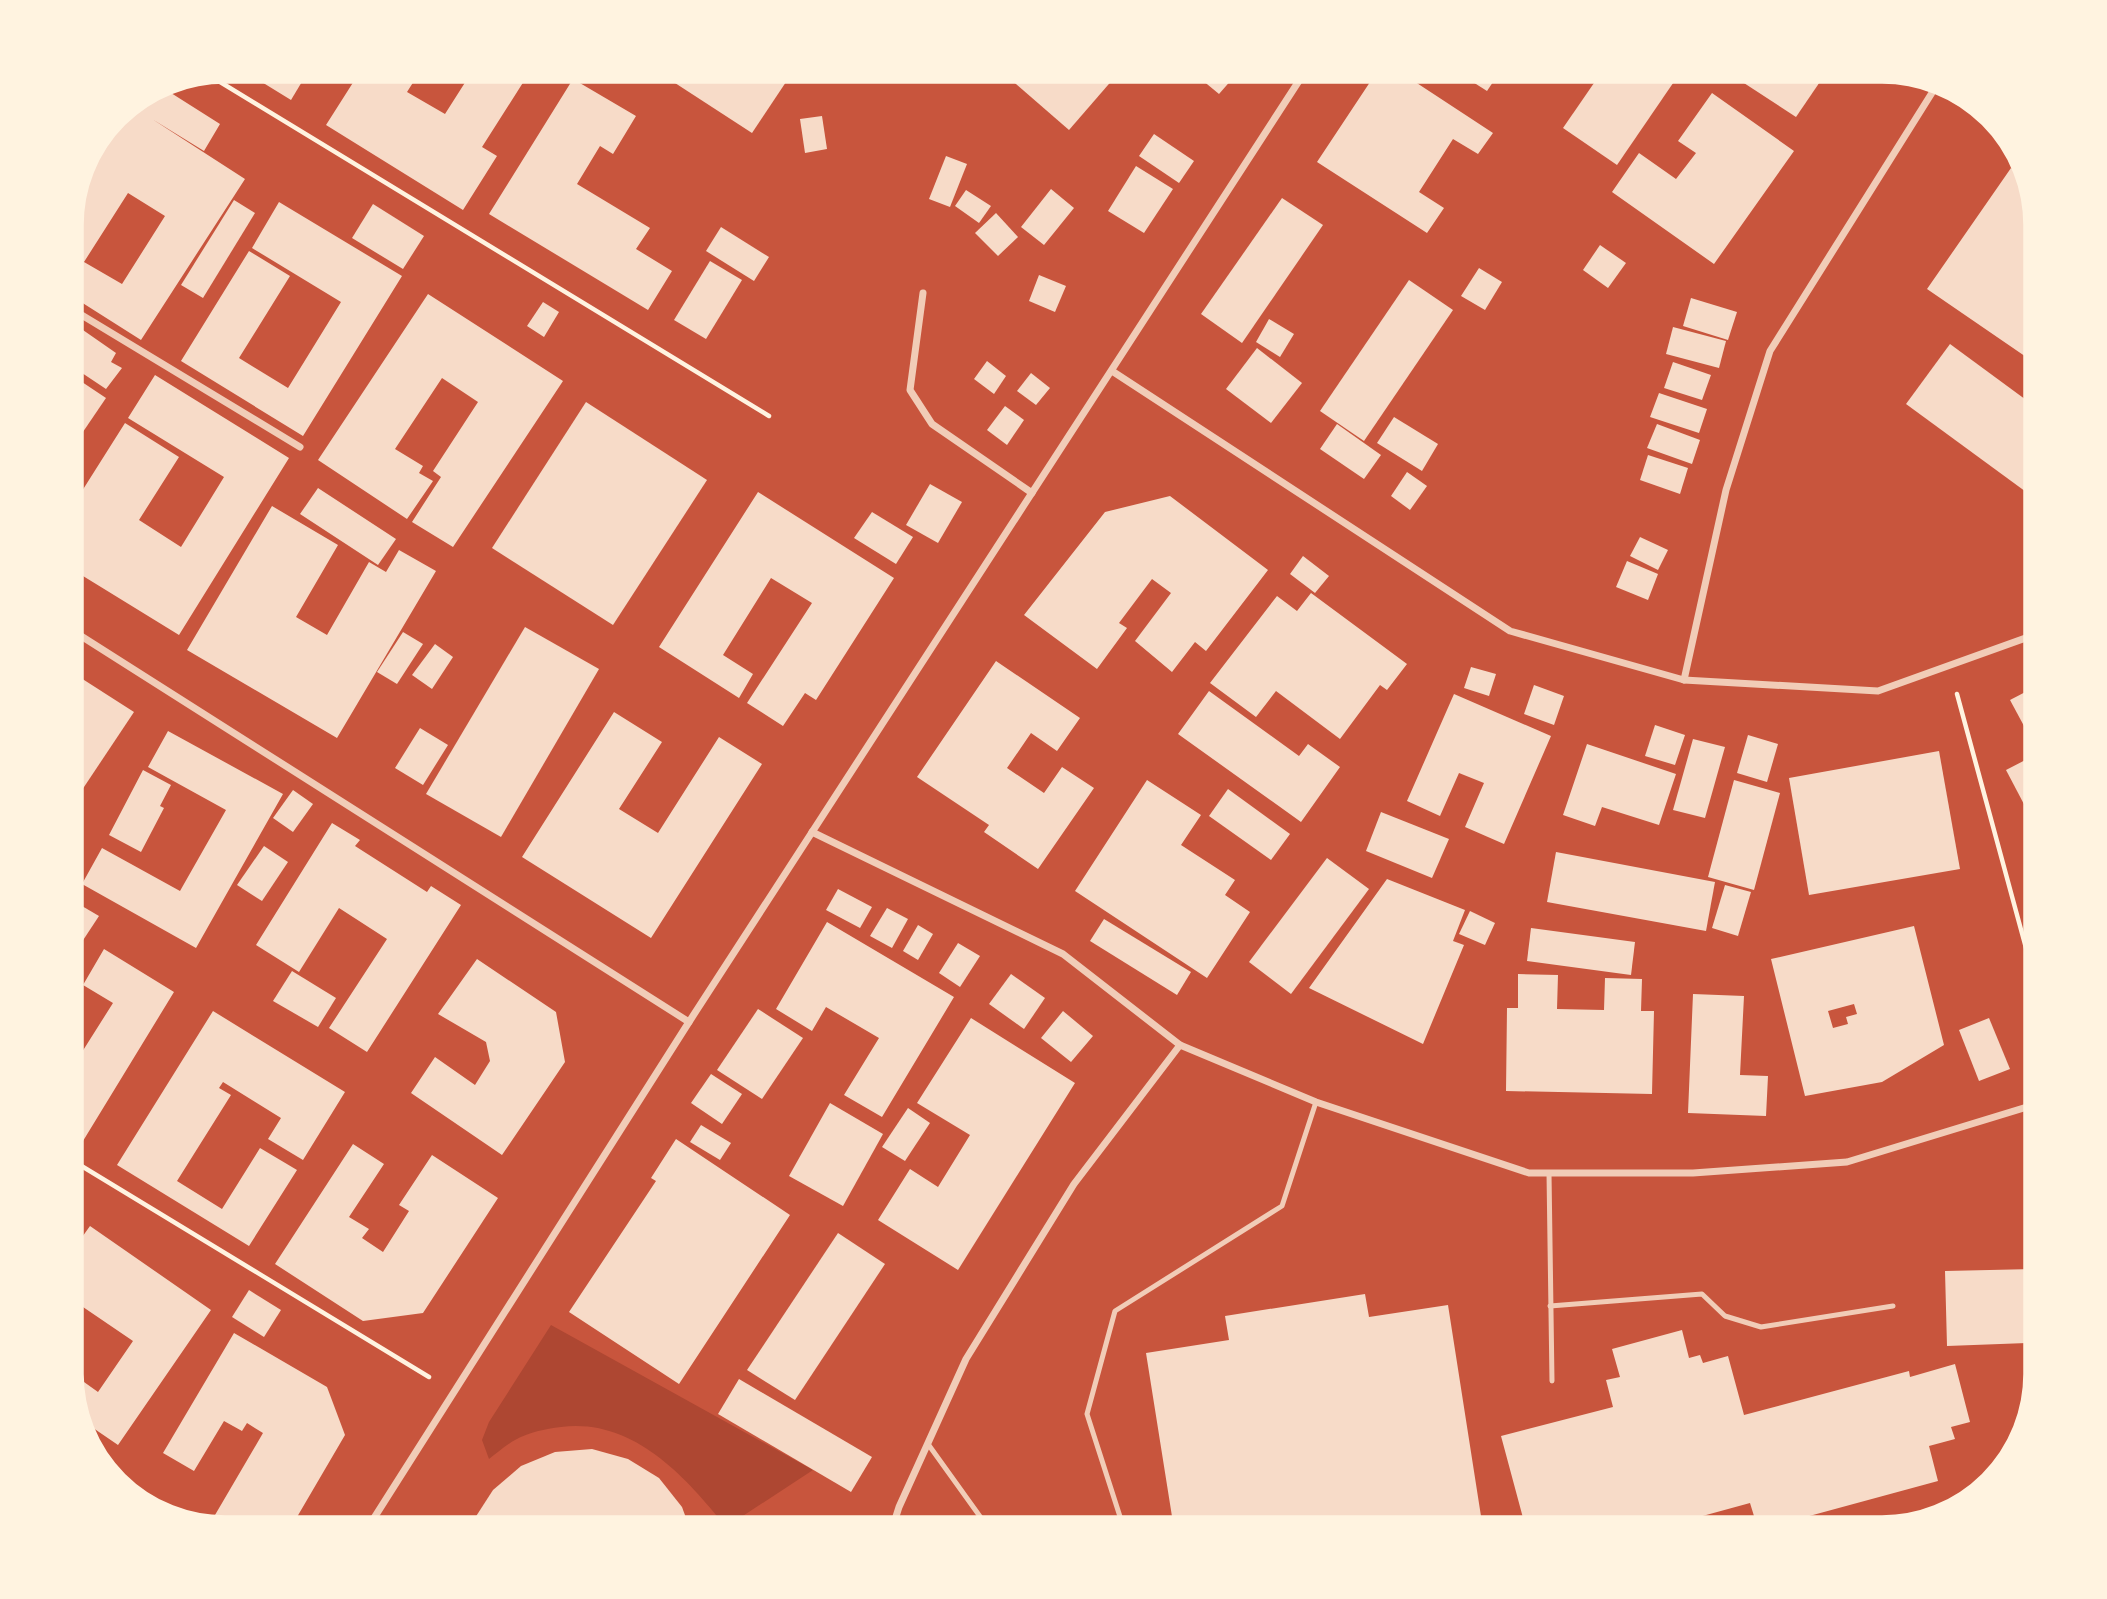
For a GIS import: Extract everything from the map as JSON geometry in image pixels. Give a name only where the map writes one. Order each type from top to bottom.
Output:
[{"type":"street","points":[[375,1517],[689,1022],[1298,82]]},
{"type":"street","points":[[1684,680],[1727,490],[1770,351],[1933,92]]},
{"type":"street","points":[[923,293],[910,390],[932,424],[1032,493]]},
{"type":"street","points":[[83,316],[300,447]]},
{"type":"street","points":[[1112,371],[1510,631],[1684,680],[1878,691],[2025,638]]},
{"type":"street","points":[[83,637],[689,1022]]},
{"type":"street","points":[[812,832],[1063,954],[1180,1045],[1316,1102],[1529,1172],[1693,1172],[1847,1162],[2025,1108]]},
{"type":"street","points":[[896,1517],[966,1359],[1074,1184],[1180,1045]]},
{"type":"lane","points":[[1120,1517],[1087,1414],[1115,1311],[1282,1206],[1316,1102]]},
{"type":"lane","points":[[1549,1173],[1552,1381]]},
{"type":"lane","points":[[1550,1306],[1702,1294],[1725,1316],[1761,1327],[1893,1306]]},
{"type":"lane","points":[[928,1444],[980,1517]]},
{"type":"path","points":[[220,82],[769,416]]},
{"type":"path","points":[[1949,665],[2025,944]]},
{"type":"path","points":[[83,1167],[454,1392]]},
{"type":"shaded area","points":[[551,1325],[813,1470],[741,1517],[717,1517],[675,1471],[634,1441],[587,1427],[561,1427],[526,1435],[489,1459],[482,1440],[489,1422]]},
{"type":"building","points":[[262,82],[302,82],[291,100]]},
{"type":"building","points":[[353,82],[413,82],[407,92],[445,114],[465,82],[523,82],[482,147],[497,156],[463,210],[326,125]]},
{"type":"building","points":[[571,82],[578,82],[636,116],[613,154],[600,146],[577,184],[650,228],[636,249],[672,271],[648,310],[489,214]]},
{"type":"building","points":[[673,82],[786,82],[752,133]]},
{"type":"building","points":[[1014,82],[1111,82],[1069,130]]},
{"type":"building","points":[[1204,82],[1230,82],[1219,94]]},
{"type":"building","points":[[1370,82],[1415,82],[1493,133],[1478,154],[1453,139],[1419,192],[1444,208],[1427,233],[1317,162]]},
{"type":"building","points":[[1473,82],[1493,82],[1487,91]]},
{"type":"building","points":[[1595,82],[1674,82],[1617,165],[1563,128]]},
{"type":"building","points":[[1742,82],[1820,82],[1796,117]]},
{"type":"building","points":[[172,93],[220,124],[204,151],[152,119],[245,179],[141,340],[83,303],[85,198],[97,162],[112,138],[146,106]],"holes":[[[128,193],[165,216],[122,284],[84,262]]]},
{"type":"building","points":[[1712,93],[1794,151],[1714,264],[1612,192],[1639,153],[1676,179],[1696,153],[1678,141]]},
{"type":"building","points":[[822,116],[827,149],[805,153],[800,119]]},
{"type":"building","points":[[1154,134],[1194,161],[1179,183],[1139,156]]},
{"type":"building","points":[[946,156],[967,164],[950,207],[929,199]]},
{"type":"building","points":[[1136,166],[1173,189],[1144,233],[1108,211]]},
{"type":"building","points":[[2011,168],[2022,198],[2025,226],[2025,356],[1927,289]]},
{"type":"building","points":[[1051,189],[1074,208],[1044,245],[1021,227]]},
{"type":"building","points":[[966,190],[991,206],[979,223],[955,206]]},
{"type":"building","points":[[1282,198],[1323,225],[1242,343],[1201,314]]},
{"type":"building","points":[[234,200],[255,213],[203,298],[181,285]]},
{"type":"building","points":[[279,202],[402,276],[303,436],[181,361],[249,251],[290,276],[239,358],[288,388],[341,302],[252,248]]},
{"type":"building","points":[[373,204],[424,236],[403,269],[352,238]]},
{"type":"building","points":[[996,213],[1018,237],[998,256],[975,233]]},
{"type":"building","points":[[721,227],[769,257],[754,281],[706,251]]},
{"type":"building","points":[[1600,245],[1626,263],[1608,288],[1583,270]]},
{"type":"building","points":[[710,261],[742,280],[706,339],[674,320]]},
{"type":"building","points":[[1479,268],[1502,282],[1485,310],[1461,296]]},
{"type":"building","points":[[1039,275],[1066,286],[1055,312],[1029,301]]},
{"type":"building","points":[[1409,280],[1453,310],[1364,441],[1320,411]]},
{"type":"building","points":[[428,294],[563,381],[453,547],[412,522],[441,477],[433,471],[478,402],[442,378],[395,449],[423,466],[419,473],[433,481],[407,519],[318,460]]},
{"type":"building","points":[[1691,298],[1737,312],[1728,340],[1683,326]]},
{"type":"building","points":[[543,302],[559,312],[544,337],[527,326]]},
{"type":"building","points":[[1269,319],[1294,334],[1280,357],[1256,342]]},
{"type":"building","points":[[1673,327],[1726,341],[1719,368],[1666,354]]},
{"type":"building","points":[[83,330],[116,353],[111,362],[122,368],[106,389],[83,374]]},
{"type":"building","points":[[1950,344],[2025,399],[2025,491],[1906,404]]},
{"type":"building","points":[[1257,348],[1302,383],[1271,423],[1226,389]]},
{"type":"building","points":[[987,361],[1006,376],[994,394],[974,379]]},
{"type":"building","points":[[1673,362],[1711,375],[1702,400],[1664,388]]},
{"type":"building","points":[[1031,373],[1050,388],[1036,405],[1017,391]]},
{"type":"building","points":[[155,375],[289,458],[179,635],[83,576],[83,489],[125,423],[179,457],[139,520],[181,547],[224,477],[128,418]]},
{"type":"building","points":[[83,383],[106,398],[83,432]]},
{"type":"building","points":[[1659,393],[1707,409],[1699,433],[1650,417]]},
{"type":"building","points":[[586,402],[707,480],[613,625],[492,548]]},
{"type":"building","points":[[1005,406],[1024,420],[1007,445],[987,430]]},
{"type":"building","points":[[1394,417],[1438,444],[1422,471],[1377,443]]},
{"type":"building","points":[[1337,424],[1381,455],[1364,479],[1320,449]]},
{"type":"building","points":[[1657,424],[1700,440],[1692,464],[1647,448]]},
{"type":"building","points":[[1648,455],[1688,468],[1680,494],[1640,480]]},
{"type":"building","points":[[1407,472],[1427,486],[1410,510],[1391,496]]},
{"type":"building","points":[[930,484],[962,502],[938,543],[906,525]]},
{"type":"building","points":[[318,488],[396,539],[378,565],[300,514]]},
{"type":"building","points":[[758,492],[894,578],[816,700],[805,693],[783,726],[747,703],[812,603],[771,578],[723,655],[753,674],[739,698],[659,647]]},
{"type":"building","points":[[1170,496],[1268,570],[1206,651],[1195,642],[1172,672],[1135,641],[1171,593],[1152,579],[1119,623],[1127,628],[1097,669],[1024,615],[1105,512]]},
{"type":"building","points":[[272,506],[338,545],[296,617],[327,635],[369,562],[386,572],[399,550],[436,571],[337,738],[187,650]]},
{"type":"building","points":[[872,512],[913,537],[896,564],[854,538]]},
{"type":"building","points":[[1640,537],[1668,550],[1658,570],[1630,556]]},
{"type":"building","points":[[1303,556],[1329,576],[1315,593],[1290,574]]},
{"type":"building","points":[[1627,561],[1658,574],[1648,600],[1616,587]]},
{"type":"building","points":[[1311,593],[1407,664],[1387,690],[1380,685],[1340,739],[1276,691],[1256,717],[1210,683],[1277,596],[1297,611]]},
{"type":"building","points":[[525,627],[599,669],[501,837],[426,794]]},
{"type":"building","points":[[403,632],[423,644],[397,684],[377,672]]},
{"type":"building","points":[[435,644],[453,657],[432,689],[412,675]]},
{"type":"building","points":[[996,661],[1080,718],[1057,751],[1031,733],[1007,768],[1044,793],[1062,767],[1094,788],[1038,869],[984,832],[989,825],[917,777]]},
{"type":"building","points":[[1471,667],[1496,674],[1489,696],[1464,688]]},
{"type":"building","points":[[83,679],[134,712],[83,788]]},
{"type":"building","points":[[1534,685],[1564,696],[1554,725],[1524,714]]},
{"type":"building","points":[[1209,691],[1299,756],[1308,744],[1340,767],[1301,822],[1178,734]]},
{"type":"building","points":[[2025,692],[2025,725],[2024,726],[2010,700]]},
{"type":"building","points":[[1454,694],[1551,736],[1504,844],[1465,827],[1484,783],[1459,773],[1440,816],[1407,801]]},
{"type":"building","points":[[614,712],[662,742],[619,809],[658,833],[719,737],[762,764],[651,938],[522,857]]},
{"type":"building","points":[[1655,725],[1685,735],[1675,765],[1645,756]]},
{"type":"building","points":[[420,728],[448,745],[423,785],[395,768]]},
{"type":"building","points":[[168,731],[283,794],[196,948],[83,885],[102,848],[180,891],[226,810],[148,767]]},
{"type":"building","points":[[1748,735],[1778,744],[1767,782],[1737,773]]},
{"type":"building","points":[[1693,739],[1725,747],[1705,818],[1673,810]]},
{"type":"building","points":[[1587,744],[1676,774],[1659,825],[1602,807],[1595,826],[1563,815]]},
{"type":"building","points":[[1939,751],[1960,869],[1809,895],[1789,778]]},
{"type":"building","points":[[2025,760],[2025,806],[2006,770]]},
{"type":"building","points":[[143,770],[171,785],[160,806],[164,808],[141,852],[109,835]]},
{"type":"building","points":[[1147,780],[1201,815],[1181,845],[1235,880],[1225,895],[1250,912],[1207,978],[1075,891]]},
{"type":"building","points":[[1734,780],[1780,793],[1754,890],[1708,877]]},
{"type":"building","points":[[1228,789],[1290,834],[1271,860],[1209,816]]},
{"type":"building","points":[[293,790],[313,804],[293,832],[273,818]]},
{"type":"building","points":[[1381,812],[1449,839],[1432,878],[1366,851]]},
{"type":"building","points":[[332,823],[360,840],[355,846],[427,892],[431,886],[461,905],[367,1052],[329,1028],[387,939],[339,908],[299,972],[256,945]]},
{"type":"building","points":[[264,846],[288,862],[262,901],[237,885]]},
{"type":"building","points":[[1556,852],[1715,882],[1706,931],[1547,902]]},
{"type":"building","points":[[1327,858],[1369,889],[1291,994],[1249,962]]},
{"type":"building","points":[[1387,879],[1465,910],[1453,941],[1464,945],[1423,1044],[1309,988]]},
{"type":"building","points":[[1725,885],[1751,892],[1738,936],[1712,928]]},
{"type":"building","points":[[838,889],[872,907],[860,928],[826,910]]},
{"type":"building","points":[[83,907],[99,916],[83,940]]},
{"type":"building","points":[[887,908],[908,919],[892,948],[870,936]]},
{"type":"building","points":[[1470,911],[1495,923],[1485,945],[1459,934]]},
{"type":"building","points":[[1104,919],[1191,972],[1177,995],[1090,941]]},
{"type":"building","points":[[827,922],[954,997],[882,1117],[844,1095],[879,1038],[826,1007],[812,1031],[776,1009]]},
{"type":"building","points":[[918,925],[933,934],[918,960],[903,951]]},
{"type":"building","points":[[1914,926],[1944,1045],[1882,1082],[1805,1096],[1771,959]],"holes":[[[1854,1004],[1857,1014],[1846,1017],[1848,1024],[1833,1028],[1828,1011]]]},
{"type":"building","points":[[1531,928],[1635,942],[1631,975],[1527,961]]},
{"type":"building","points":[[958,943],[980,956],[960,987],[939,973]]},
{"type":"building","points":[[104,949],[174,992],[83,1141],[83,1050],[113,1003],[83,985]]},
{"type":"building","points":[[477,959],[556,1012],[565,1062],[502,1155],[411,1093],[435,1057],[475,1085],[490,1061],[486,1042],[438,1014]]},
{"type":"building","points":[[292,971],[336,998],[318,1027],[273,1001]]},
{"type":"building","points":[[1011,974],[1045,998],[1024,1029],[989,1004]]},
{"type":"building","points":[[1518,974],[1558,975],[1557,1009],[1604,1010],[1605,978],[1642,979],[1641,1011],[1654,1011],[1652,1094],[1506,1091],[1507,1008],[1518,1008]]},
{"type":"building","points":[[1693,994],[1744,996],[1740,1075],[1768,1076],[1766,1116],[1688,1113]]},
{"type":"building","points":[[758,1009],[803,1038],[762,1099],[717,1070]]},
{"type":"building","points":[[213,1011],[345,1092],[303,1160],[268,1139],[281,1118],[223,1082],[219,1088],[231,1095],[177,1181],[222,1209],[260,1148],[297,1170],[249,1246],[117,1165]]},
{"type":"building","points":[[1063,1011],[1093,1036],[1071,1062],[1041,1038]]},
{"type":"building","points":[[971,1018],[1075,1083],[958,1270],[878,1220],[910,1169],[938,1187],[970,1135],[917,1103]]},
{"type":"building","points":[[1989,1018],[2010,1069],[1979,1081],[1959,1030]]},
{"type":"building","points":[[711,1074],[742,1094],[722,1124],[691,1103]]},
{"type":"building","points":[[830,1103],[883,1134],[843,1206],[789,1176]]},
{"type":"building","points":[[908,1108],[930,1123],[905,1161],[882,1147]]},
{"type":"building","points":[[701,1125],[731,1143],[720,1160],[690,1142]]},
{"type":"building","points":[[676,1139],[790,1215],[679,1384],[569,1312],[656,1181],[651,1178]]},
{"type":"building","points":[[353,1144],[384,1164],[349,1217],[369,1229],[362,1238],[383,1252],[409,1211],[399,1205],[432,1155],[498,1198],[423,1313],[363,1321],[275,1264]]},
{"type":"building","points":[[90,1226],[211,1310],[118,1445],[94,1428],[87,1410],[83,1381],[98,1392],[133,1341],[83,1307],[83,1236]]},
{"type":"building","points":[[838,1233],[885,1264],[795,1400],[747,1370]]},
{"type":"building","points":[[2025,1269],[2025,1343],[1947,1346],[1945,1271]]},
{"type":"building","points":[[249,1290],[281,1310],[264,1337],[232,1317]]},
{"type":"building","points":[[1365,1294],[1369,1317],[1448,1305],[1481,1517],[1172,1517],[1146,1353],[1229,1340],[1225,1316]]},
{"type":"building","points":[[1682,1330],[1689,1358],[1700,1355],[1703,1363],[1728,1356],[1744,1415],[1909,1371],[1910,1377],[1955,1364],[1970,1422],[1951,1427],[1955,1439],[1929,1446],[1938,1481],[1805,1517],[1754,1517],[1750,1503],[1699,1517],[1523,1517],[1501,1436],[1613,1407],[1606,1380],[1620,1377],[1612,1349]]},
{"type":"building","points":[[234,1333],[327,1387],[345,1435],[297,1517],[215,1515],[263,1433],[247,1423],[242,1431],[224,1421],[194,1471],[163,1453]]},
{"type":"building","points":[[739,1379],[872,1457],[851,1492],[718,1414]]},
{"type":"building","points":[[592,1449],[628,1459],[659,1478],[682,1507],[686,1517],[476,1517],[493,1490],[521,1466],[555,1452]]}]
